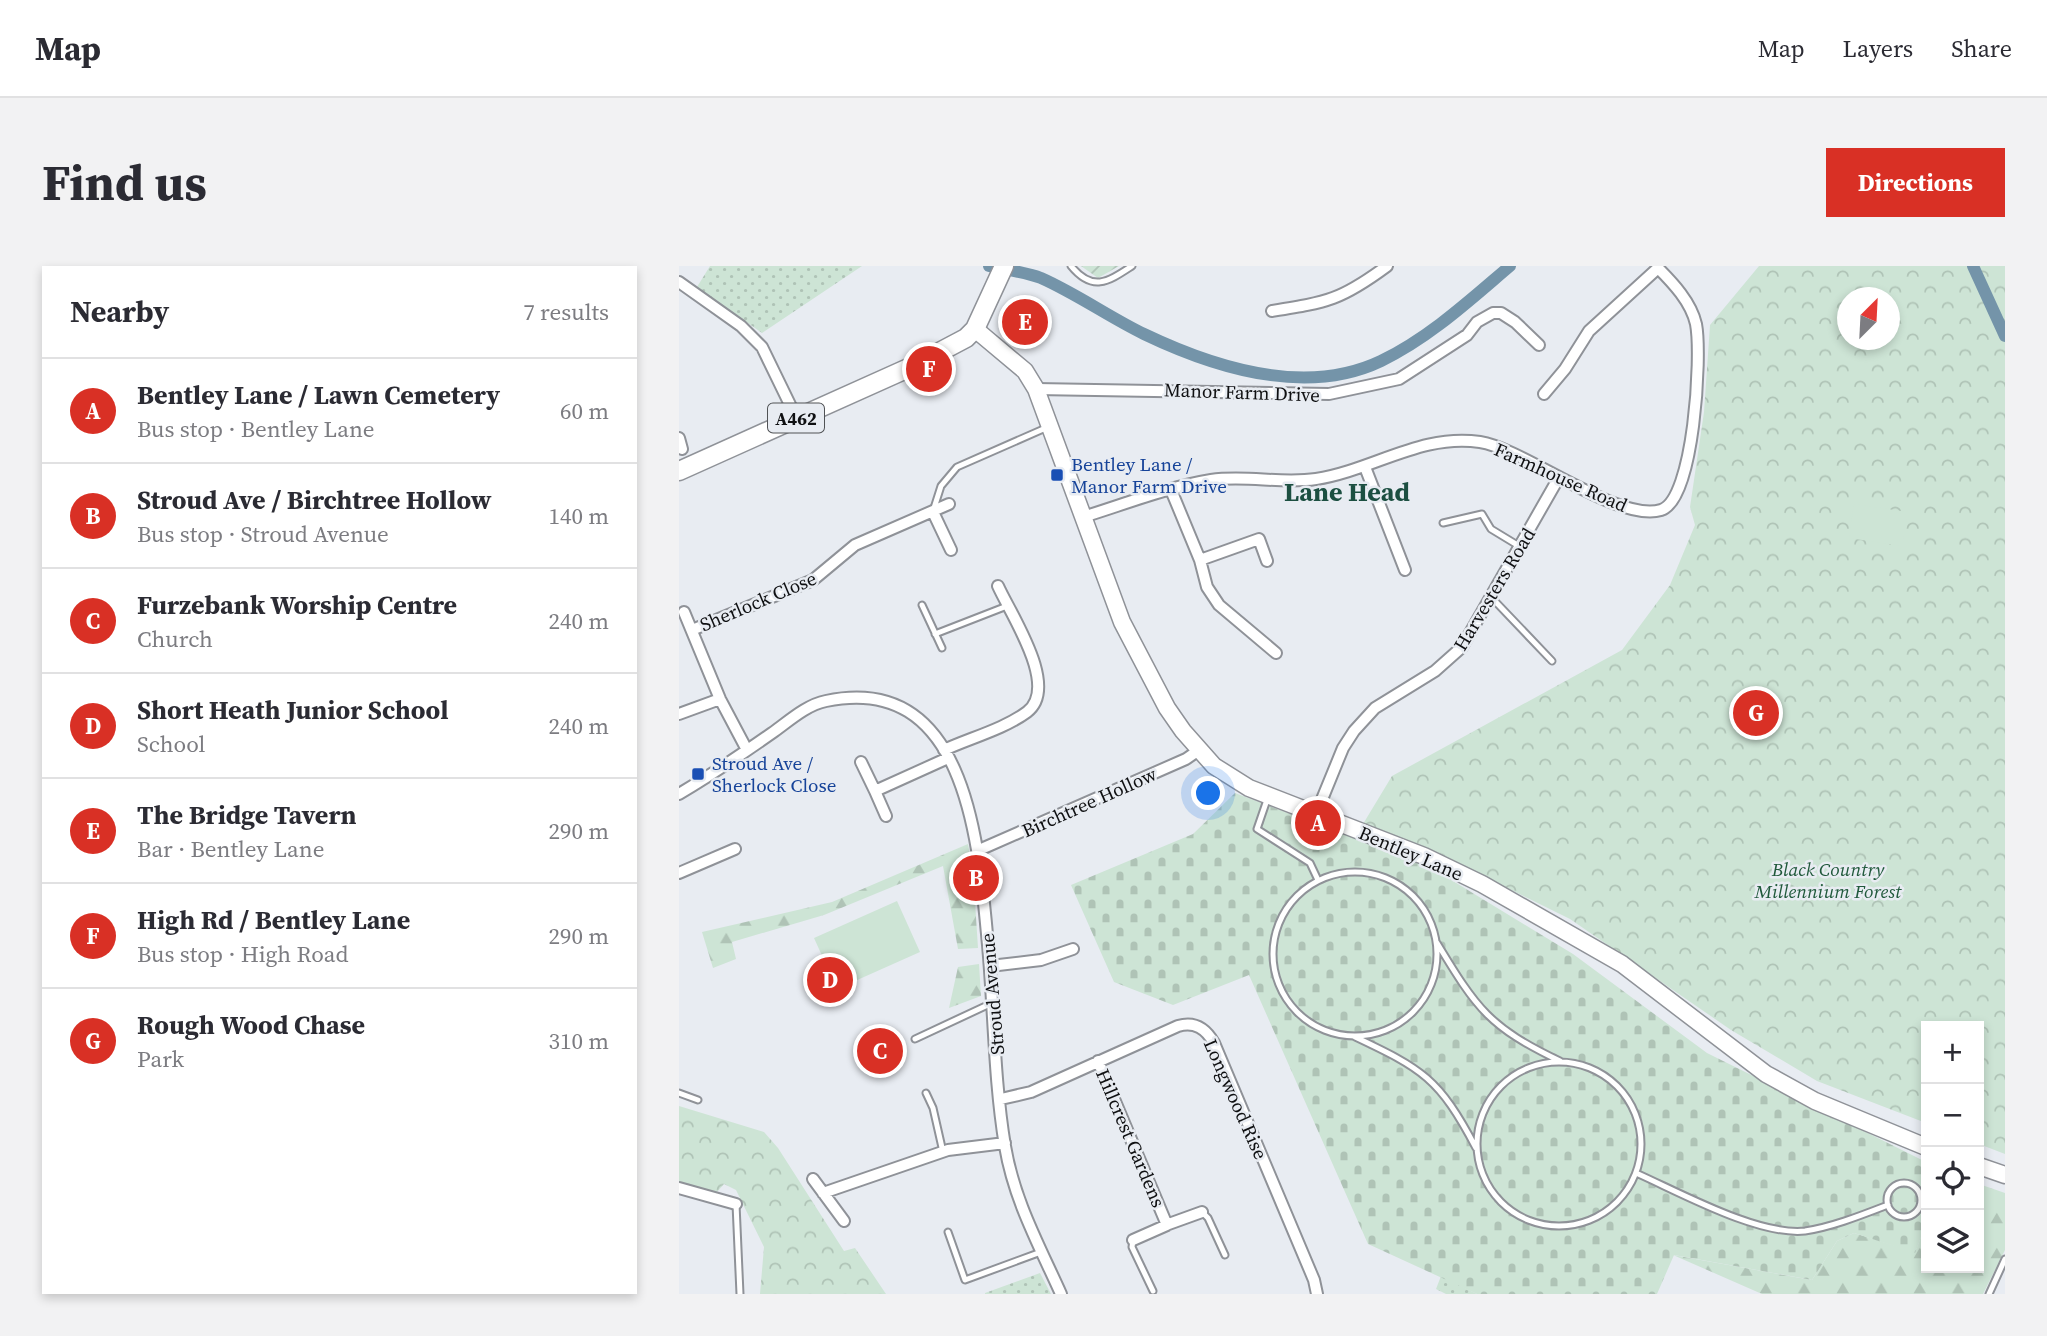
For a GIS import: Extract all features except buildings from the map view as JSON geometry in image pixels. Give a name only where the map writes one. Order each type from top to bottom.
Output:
[{"type":"main road","name":"A462","points":[[679,471],[913,366],[966,338],[975,329],[1004,266]]},
{"type":"street","points":[[1272,311],[1337,299],[1353,292],[1387,266]]},
{"type":"street","points":[[1543,394],[1565,369],[1589,331],[1659,267]]},
{"type":"street","name":"Farmhouse Road","points":[[1083,517],[1210,480],[1316,479],[1365,467],[1431,443],[1450,440],[1500,447],[1558,479],[1634,510],[1653,512],[1670,506],[1683,478],[1695,409],[1696,323],[1686,299],[1659,267]]},
{"type":"street","points":[[679,282],[741,326],[762,347],[796,417]]},
{"type":"street","name":"Manor Farm Drive","points":[[1036,389],[1329,394],[1399,379],[1467,335],[1477,323],[1493,313],[1501,313],[1515,322],[1539,345]]},
{"type":"street","name":"Bentley Lane","points":[[975,329],[1025,372],[1036,389],[1122,622],[1167,708],[1199,750],[1233,780],[1424,856],[1482,884],[1622,964],[1766,1074],[1815,1101],[1921,1145]]},
{"type":"street","points":[[1365,467],[1405,570]]},
{"type":"street","name":"Harvesters Road","points":[[1316,814],[1343,748],[1354,731],[1375,709],[1451,658],[1462,647],[1558,479]]},
{"type":"street","points":[[1171,490],[1200,560],[1207,587],[1219,606],[1276,653]]},
{"type":"street","name":"Sherlock Close","points":[[692,629],[813,580],[855,545],[949,503]]},
{"type":"street","points":[[933,512],[951,550]]},
{"type":"street","points":[[1200,560],[1259,539],[1267,561]]},
{"type":"street","points":[[875,791],[1023,715],[1038,697],[1038,671],[998,586]]},
{"type":"street","name":"Sherlock Close","points":[[684,612],[720,699],[747,750]]},
{"type":"street","name":"Stroud Avenue","points":[[679,794],[805,709],[825,701],[868,698],[892,704],[922,721],[946,754],[967,802],[979,850],[1005,1143],[1017,1198],[1061,1294]]},
{"type":"street","points":[[679,714],[720,699]]},
{"type":"street","name":"Birchtree Hollow","points":[[979,850],[1186,759],[1199,750]]},
{"type":"street","points":[[861,762],[886,816]]},
{"type":"street","points":[[679,873],[735,849]]},
{"type":"street","points":[[990,966],[1041,961],[1073,949]]},
{"type":"street","name":"Longwood Rise","points":[[1001,1099],[1031,1092],[1178,1026],[1186,1024],[1203,1029],[1219,1056],[1314,1280],[1317,1294]]},
{"type":"street","name":"Hillcrest Gardens","points":[[1098,1061],[1165,1220]]},
{"type":"street","points":[[823,1193],[943,1152],[1005,1143]]},
{"type":"street","points":[[1984,1168],[2005,1175]]},
{"type":"street","points":[[813,1179],[844,1221]]},
{"type":"street","points":[[679,1188],[736,1204]]},
{"type":"street","points":[[1133,1241],[1165,1220],[1202,1212]]},
{"type":"lane","points":[[1071,266],[1097,284],[1104,284],[1132,266]]},
{"type":"lane","points":[[933,512],[941,486],[957,467],[1051,426]]},
{"type":"lane","points":[[1443,523],[1482,514],[1491,529],[1520,547]]},
{"type":"lane","points":[[1491,597],[1552,661]]},
{"type":"lane","points":[[922,605],[941,648]]},
{"type":"lane","points":[[935,634],[1007,606]]},
{"type":"lane","points":[[1268,796],[1257,829],[1310,863],[1318,880]]},
{"type":"lane","points":[[1477,1150],[1482,1115],[1491,1097],[1505,1082],[1532,1067],[1562,1062],[1583,1065],[1618,1086],[1630,1103],[1638,1122],[1641,1142],[1636,1173],[1620,1199],[1586,1222],[1566,1226],[1545,1225],[1525,1219],[1508,1208],[1493,1193],[1483,1176],[1477,1150],[1444,1094],[1426,1074],[1350,1035],[1321,1029],[1303,1018],[1289,1003],[1273,965],[1273,945],[1277,925],[1294,899],[1318,880],[1337,873],[1378,875],[1397,883],[1413,896],[1426,913],[1435,940],[1469,995],[1489,1018],[1521,1042],[1562,1062]]},
{"type":"lane","points":[[1350,1035],[1389,1029],[1416,1009],[1435,973],[1435,940]]},
{"type":"lane","points":[[915,1038],[992,1003]]},
{"type":"lane","points":[[679,1093],[698,1100]]},
{"type":"lane","points":[[926,1093],[933,1108],[943,1152]]},
{"type":"lane","points":[[1636,1173],[1683,1195],[1777,1230],[1806,1230],[1888,1205]]},
{"type":"lane","points":[[1908,1183],[1920,1193],[1921,1203],[1910,1215],[1900,1216],[1888,1205],[1888,1195],[1898,1184],[1908,1183]]},
{"type":"lane","points":[[736,1204],[740,1294]]},
{"type":"lane","points":[[1202,1212],[1208,1218],[1225,1255]]},
{"type":"lane","points":[[948,1232],[965,1280],[1041,1252]]},
{"type":"lane","points":[[1133,1241],[1132,1247],[1153,1291]]},
{"type":"lane","points":[[1989,1294],[2005,1259]]},
{"type":"green space","points":[[710,266],[862,266],[762,333],[697,287]]},
{"type":"green space","points":[[1081,266],[1119,266],[1098,278]]},
{"type":"green space","name":"Black Country Millennium Forest","points":[[1759,266],[2005,266],[2005,1154],[1984,1146],[1984,1021],[1921,1021],[1921,1121],[1817,1081],[1731,1030],[1570,919],[1422,846],[1363,824],[1392,776],[1622,650],[1670,585],[1695,525],[1690,507],[1704,412],[1710,325]]},
{"type":"green space","points":[[1854,504],[1908,512],[1902,546],[1849,538]]},
{"type":"green space","points":[[1235,793],[1430,867],[1573,954],[1707,1053],[1921,1160],[1921,1237],[1915,1253],[1854,1233],[1837,1241],[1812,1280],[1674,1255],[1657,1294],[1477,1294],[1368,1244],[1249,975],[1173,1005],[1114,982],[1071,885],[1193,834]]},
{"type":"green space","points":[[968,844],[973,871],[978,948],[958,949],[943,866],[824,915],[732,942],[736,959],[713,968],[702,932],[832,902]]},
{"type":"green space","points":[[897,901],[920,952],[837,989],[814,938]]},
{"type":"green space","points":[[979,964],[981,996],[949,1008],[958,967]]},
{"type":"green space","points":[[679,1106],[764,1132],[778,1148],[844,1251],[855,1248],[886,1294],[760,1294],[764,1247],[736,1190],[724,1184],[717,1192],[679,1183]]},
{"type":"green space","points":[[1984,1186],[2005,1193],[2005,1250],[1983,1294],[1762,1294],[1673,1255],[1812,1280],[1837,1241],[1854,1233],[1915,1252],[1921,1237],[1921,1273],[1984,1273]]},
{"type":"green space","points":[[1040,1273],[1051,1294],[985,1294],[985,1293]]},
{"type":"green space","points":[[1441,1276],[1477,1294],[1446,1294],[1436,1289]]},
{"type":"waterway","points":[[989,266],[1041,278],[1144,334],[1200,358],[1261,374],[1292,377],[1322,377],[1352,372],[1399,352],[1432,330],[1510,266]]},
{"type":"waterway","points":[[1973,266],[2005,336]]},
{"type":"place","name":"The Bridge Tavern","points":[[1025,322]]},
{"type":"place","name":"High Rd / Bentley Lane","points":[[929,369]]},
{"type":"place","name":"Bentley Lane / Manor Farm Drive","points":[[1057,475]]},
{"type":"place","name":"Rough Wood Chase","points":[[1756,713]]},
{"type":"place","name":"Stroud Ave / Sherlock Close","points":[[698,774]]},
{"type":"place","name":"Bentley Lane / Lawn Cemetery","points":[[1318,823]]},
{"type":"place","name":"Stroud Ave / Birchtree Hollow","points":[[976,878]]},
{"type":"place","name":"Short Heath Junior School","points":[[830,980]]},
{"type":"place","name":"Furzebank Worship Centre","points":[[880,1051]]},
{"type":"district","name":"Lane Head","points":[[1347,492]]}]
